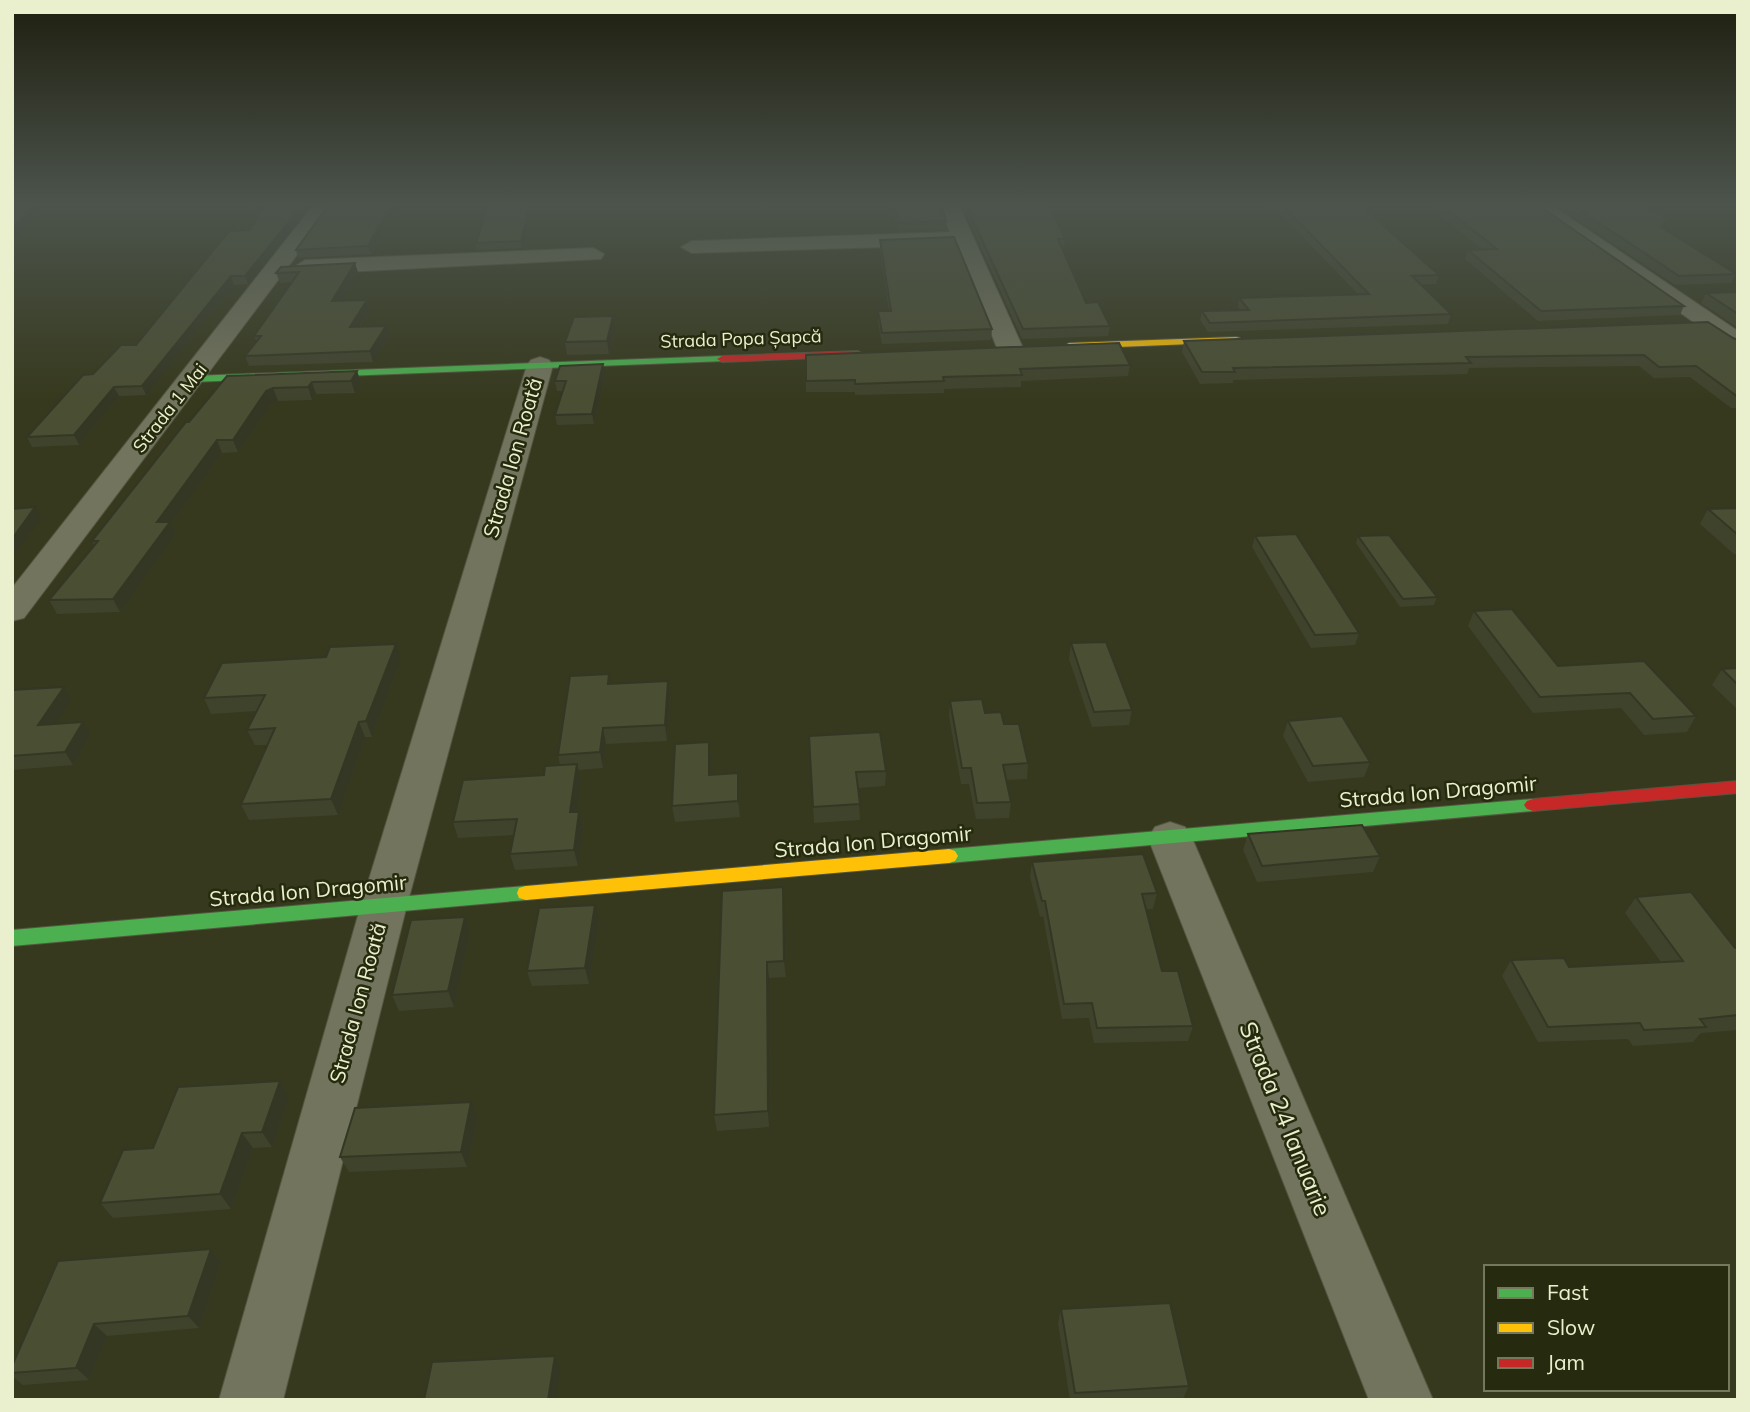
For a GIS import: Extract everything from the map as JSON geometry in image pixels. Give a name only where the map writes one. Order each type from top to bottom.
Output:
[{"type":"street","name":"Strada 1 Mai","points":[[12,611],[275,269]]},
{"type":"street","points":[[976,269],[1010,348]]},
{"type":"street","points":[[1630,269],[1738,342]]},
{"type":"street","points":[[1668,295],[1710,293]]},
{"type":"street","points":[[1683,325],[1710,324]]},
{"type":"street","points":[[1051,347],[1257,340]]},
{"type":"street","name":"Strada Popa Șapcă","points":[[192,379],[872,353]]},
{"type":"street","name":"Strada Ion Roată","points":[[251,1400],[384,905],[540,365]]},
{"type":"street","name":"Strada Ion Dragomir","points":[[12,938],[1738,787]]},
{"type":"street","name":"Strada 24 Ianuarie","points":[[1170,838],[1401,1400]]},
{"type":"building","points":[[198,269],[251,269],[245,276],[231,276],[142,386],[114,387],[74,435],[27,437],[83,375],[93,374],[121,345],[136,345]]},
{"type":"building","points":[[279,269],[351,269],[332,301],[367,300],[350,327],[386,326],[370,351],[245,356],[261,336],[254,336],[299,272],[276,273]]},
{"type":"building","points":[[884,269],[967,269],[992,329],[882,333],[878,311],[891,311]]},
{"type":"building","points":[[995,269],[1071,269],[1086,303],[1098,302],[1110,326],[1023,329]]},
{"type":"building","points":[[1344,269],[1432,269],[1439,275],[1412,276],[1451,314],[1210,323],[1202,311],[1249,310],[1239,298],[1369,294]]},
{"type":"building","points":[[1491,269],[1630,269],[1684,306],[1541,311]]},
{"type":"building","points":[[1668,269],[1728,269],[1736,274],[1679,276]]},
{"type":"building","points":[[1738,292],[1738,314],[1706,293]]},
{"type":"building","points":[[613,316],[607,341],[565,342],[574,317]]},
{"type":"building","points":[[1708,322],[1738,340],[1738,397],[1696,366],[1659,367],[1644,355],[1466,357],[1471,363],[1233,368],[1235,372],[1202,372],[1184,341]]},
{"type":"building","points":[[1119,343],[1130,365],[1020,369],[1022,375],[943,377],[944,381],[855,384],[855,380],[806,381],[806,355]]},
{"type":"building","points":[[603,364],[592,414],[555,415],[566,381],[555,381],[560,366]]},
{"type":"building","points":[[357,371],[351,381],[312,382],[308,387],[273,388],[266,391],[233,440],[217,440],[157,522],[170,522],[113,599],[49,600],[98,541],[92,541],[186,422],[189,422],[227,376]]},
{"type":"building","points":[[35,507],[12,539],[12,509]]},
{"type":"building","points":[[1738,508],[1738,535],[1708,509]]},
{"type":"building","points":[[1296,534],[1359,633],[1315,635],[1255,536]]},
{"type":"building","points":[[1389,535],[1437,597],[1403,599],[1358,536]]},
{"type":"building","points":[[1512,609],[1558,666],[1644,661],[1696,716],[1653,719],[1630,693],[1540,697],[1474,611]]},
{"type":"building","points":[[1106,642],[1132,710],[1094,712],[1071,643]]},
{"type":"building","points":[[396,644],[366,721],[359,722],[331,799],[241,804],[275,728],[247,730],[265,695],[204,698],[222,663],[326,657],[330,647]]},
{"type":"building","points":[[1738,668],[1738,685],[1722,669]]},
{"type":"building","points":[[609,674],[608,684],[668,681],[665,725],[603,728],[600,752],[558,755],[570,676]]},
{"type":"building","points":[[64,687],[38,725],[83,722],[65,752],[12,756],[12,690]]},
{"type":"building","points":[[982,699],[985,713],[1001,712],[1004,724],[1019,724],[1028,763],[1003,765],[1011,802],[977,803],[971,768],[962,768],[950,701]]},
{"type":"building","points":[[1342,716],[1370,762],[1313,766],[1288,721]]},
{"type":"building","points":[[880,732],[886,771],[856,772],[860,804],[813,807],[809,736]]},
{"type":"building","points":[[709,742],[709,775],[738,773],[738,801],[672,806],[675,744]]},
{"type":"building","points":[[577,764],[570,812],[579,812],[574,850],[510,854],[517,819],[453,822],[463,780],[544,775],[545,766]]},
{"type":"building","points":[[1362,825],[1380,856],[1262,866],[1248,834]]},
{"type":"building","points":[[1143,854],[1157,893],[1142,894],[1162,971],[1178,971],[1193,1026],[1097,1028],[1092,1003],[1064,1004],[1045,901],[1042,901],[1032,862]]},
{"type":"building","points":[[783,887],[784,961],[767,962],[768,1111],[714,1115],[722,891]]},
{"type":"building","points":[[1691,892],[1735,948],[1738,948],[1738,1015],[1700,1019],[1706,1027],[1644,1030],[1640,1023],[1548,1027],[1511,960],[1564,958],[1569,967],[1683,961],[1636,897]]},
{"type":"building","points":[[595,905],[585,968],[527,971],[539,908]]},
{"type":"building","points":[[465,917],[448,991],[392,995],[411,920]]},
{"type":"building","points":[[280,1081],[262,1132],[242,1133],[220,1194],[100,1203],[123,1150],[153,1148],[178,1087]]},
{"type":"building","points":[[471,1102],[461,1152],[340,1157],[355,1108]]},
{"type":"building","points":[[211,1249],[188,1316],[94,1324],[76,1368],[12,1373],[12,1366],[58,1261]]},
{"type":"building","points":[[1170,1303],[1189,1386],[1075,1393],[1061,1309]]},
{"type":"building","points":[[555,1356],[548,1400],[424,1400],[432,1362]]},
{"type":"traffic: fast","points":[[192,379],[722,359]]},
{"type":"traffic: fast","points":[[949,856],[1533,805]]},
{"type":"traffic: fast","points":[[12,938],[526,893]]},
{"type":"traffic: slow","points":[[1069,346],[1236,340]]},
{"type":"traffic: slow","points":[[526,893],[949,856]]},
{"type":"traffic: jam","points":[[722,359],[858,354]]},
{"type":"traffic: jam","points":[[1533,805],[1738,787]]}]
